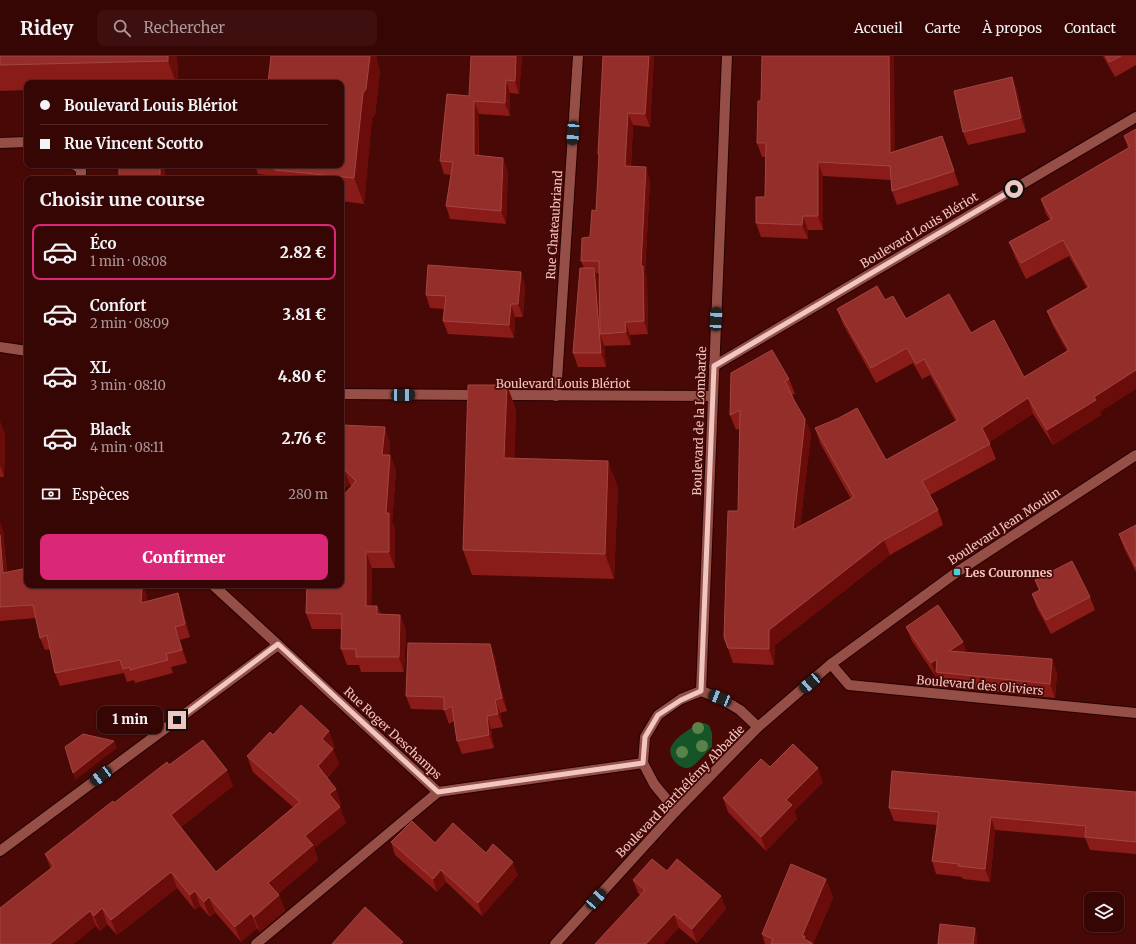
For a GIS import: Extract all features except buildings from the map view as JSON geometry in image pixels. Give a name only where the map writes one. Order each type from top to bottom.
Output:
[{"type":"street","name":"Rue Chateaubriand","points":[[556,396],[578,56]]},
{"type":"street","name":"Boulevard de la Lombarde","points":[[701,691],[727,56]]},
{"type":"street","name":"Boulevard Louis Blériot","points":[[714,366],[1136,117]]},
{"type":"street","points":[[0,143],[24,142]]},
{"type":"street","points":[[0,346],[24,350]]},
{"type":"street","name":"Boulevard Louis Blériot","points":[[344,394],[713,396]]},
{"type":"street","name":"Boulevard Jean Moulin","points":[[832,664],[957,572],[1136,455]]},
{"type":"street","name":"Rue Roger Deschamps","points":[[216,588],[438,792],[643,763]]},
{"type":"street","points":[[0,851],[278,644]]},
{"type":"street","name":"Boulevard des Oliviers","points":[[832,664],[849,685],[1136,713]]},
{"type":"street","name":"Boulevard Barthélémy Abbadie","points":[[555,944],[676,811],[758,727],[832,664]]},
{"type":"street","points":[[676,811],[654,784],[643,763],[645,737],[658,715],[681,700],[701,691],[720,698],[740,710],[758,727]]},
{"type":"street","points":[[256,944],[438,792]]},
{"type":"green space","points":[[700,723],[709,725],[712,733],[712,747],[691,767],[687,768],[679,766],[671,755],[671,747],[680,736]]},
{"type":"place","name":"Les Couronnes","points":[[957,572]]},
{"type":"route","points":[[177,720],[278,644],[438,792],[643,763],[645,737],[658,715],[681,700],[701,691],[714,366],[1014,189]]}]
